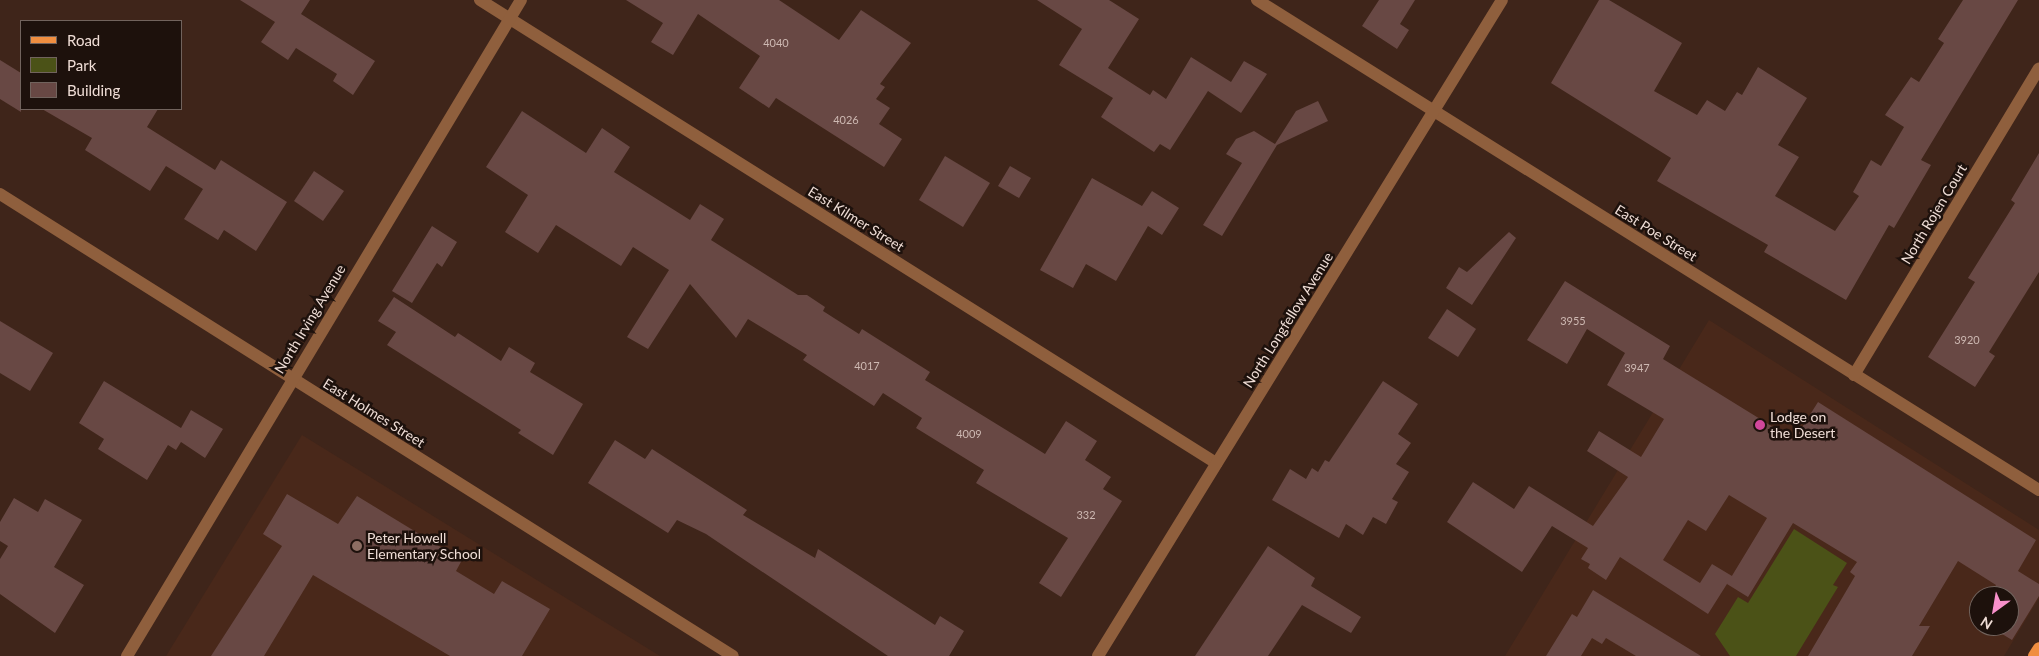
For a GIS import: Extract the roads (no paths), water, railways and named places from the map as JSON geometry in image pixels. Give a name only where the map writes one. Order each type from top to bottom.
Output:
[{"type":"main road","points":[[2034,656],[2039,648]]},
{"type":"street","name":"East Kilmer Street","points":[[480,0],[1216,463]]},
{"type":"street","name":"North Irving Avenue","points":[[127,656],[521,0]]},
{"type":"street","name":"East Poe Street","points":[[1257,0],[2039,490]]},
{"type":"street","name":"North Longfellow Avenue","points":[[1098,656],[1435,112],[1502,0]]},
{"type":"street","name":"North Rojen Court","points":[[1854,375],[2039,68]]},
{"type":"street","name":"East Holmes Street","points":[[0,194],[733,656]]},
{"type":"place","name":"Lodge on the Desert","points":[[1760,425]]},
{"type":"place","name":"Peter Howell Elementary School","points":[[357,546]]}]
